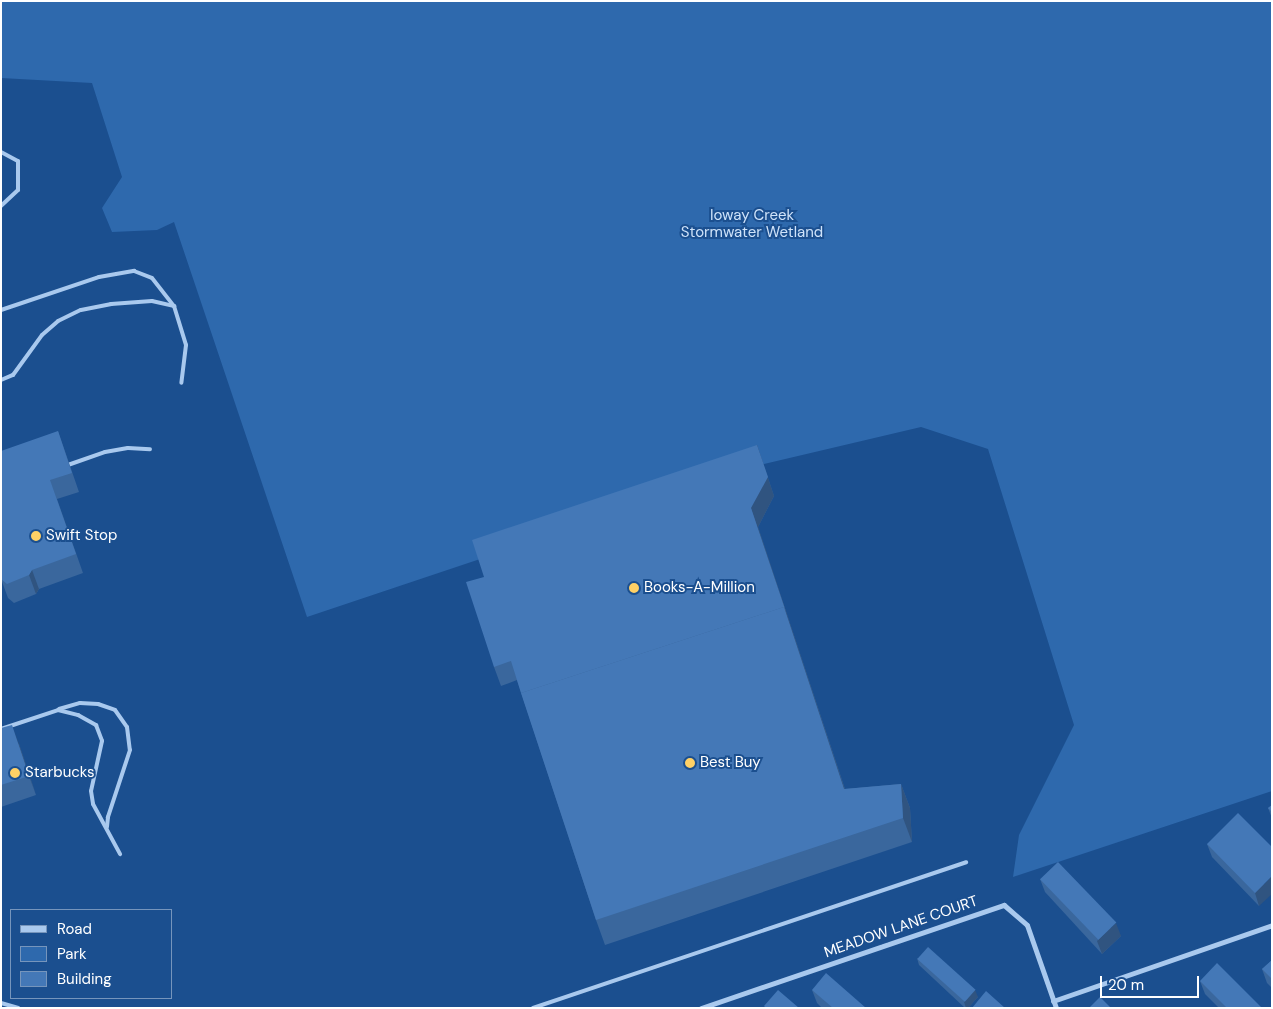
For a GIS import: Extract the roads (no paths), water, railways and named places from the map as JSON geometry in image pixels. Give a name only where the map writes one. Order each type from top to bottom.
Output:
[{"type":"street","name":"MEADOW LANE COURT","points":[[701,1008],[1004,905],[1026,925],[1056,1008]]},
{"type":"street","points":[[1054,1001],[1272,925]]},
{"type":"lane","points":[[1,152],[18,161],[18,190],[1,206]]},
{"type":"lane","points":[[1,310],[99,277],[134,271],[152,278],[174,306],[186,345],[181,383]]},
{"type":"lane","points":[[1,380],[13,375],[42,335],[58,321],[81,310],[111,304],[152,301],[174,306]]},
{"type":"lane","points":[[58,468],[105,452],[128,448],[150,449]]},
{"type":"lane","points":[[1,729],[80,703],[98,704],[115,710],[127,727],[130,750],[108,817],[107,829]]},
{"type":"lane","points":[[58,710],[78,715],[96,725],[102,741],[91,791],[93,804],[120,854]]},
{"type":"lane","points":[[533,1008],[966,862]]},
{"type":"lane","points":[[1,1003],[18,1008]]},
{"type":"place","name":"Swift Stop","points":[[36,536]]},
{"type":"place","name":"Books-A-Million","points":[[634,588]]},
{"type":"place","name":"Best Buy","points":[[690,763]]},
{"type":"place","name":"Starbucks","points":[[15,773]]},
{"type":"park label","name":"Ioway Creek Stormwater Wetland","points":[[752,224]]}]
